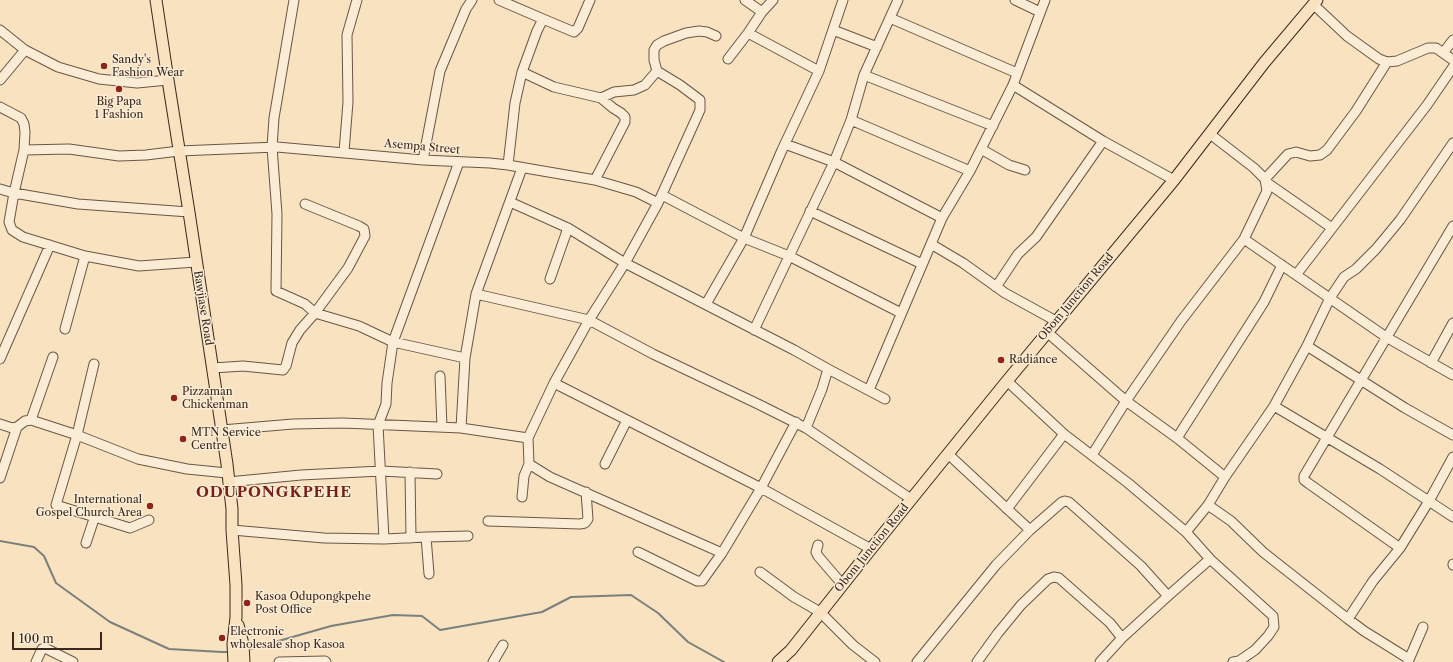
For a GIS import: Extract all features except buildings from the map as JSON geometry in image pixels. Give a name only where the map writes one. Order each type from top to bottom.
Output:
[{"type":"main road","name":"Bawjiase Road","points":[[156,0],[213,368],[228,477],[232,509],[239,660]]},
{"type":"main road","name":"Obom Junction Road","points":[[784,662],[791,650],[870,549],[1056,321],[1174,180],[1264,63],[1315,2]]},
{"type":"main road","name":"Obom Junction Road","points":[[778,662],[791,650]]},
{"type":"street","points":[[294,0],[274,118],[272,147],[277,214],[276,291],[304,304],[315,313],[359,326],[393,342],[465,358]]},
{"type":"street","points":[[344,152],[348,102],[347,35],[356,0]]},
{"type":"street","points":[[423,160],[440,71],[466,9],[472,0]]},
{"type":"street","points":[[499,0],[574,32],[578,28],[590,0]]},
{"type":"street","points":[[745,0],[762,12]]},
{"type":"street","points":[[728,59],[762,12],[773,0]]},
{"type":"street","points":[[706,304],[744,238],[819,71],[843,0]]},
{"type":"street","points":[[754,330],[834,162],[851,120],[864,74],[898,0]]},
{"type":"street","points":[[1015,0],[1040,12]]},
{"type":"street","points":[[869,390],[942,218],[970,171],[1013,85],[1045,0]]},
{"type":"street","points":[[1315,2],[1347,36],[1378,59],[1387,62],[1397,61],[1428,48],[1436,48],[1453,60]]},
{"type":"street","points":[[890,18],[1017,74]]},
{"type":"street","points":[[508,165],[515,103],[522,72],[532,41],[543,19]]},
{"type":"street","points":[[0,30],[25,50],[58,67],[99,79],[137,83],[168,80]]},
{"type":"street","points":[[833,30],[877,47]]},
{"type":"street","points":[[522,497],[524,476],[529,464],[528,438],[554,383],[589,320],[626,262],[660,199],[700,110],[700,100],[680,85],[657,71],[654,60],[654,50],[657,45],[664,41],[686,33],[699,31],[707,32],[716,36]]},
{"type":"street","points":[[748,33],[819,71]]},
{"type":"street","points":[[1443,53],[1453,40]]},
{"type":"street","points":[[0,80],[25,50]]},
{"type":"street","points":[[1092,455],[1126,401],[1181,321],[1244,239],[1267,191],[1266,181],[1288,154],[1296,152],[1310,156],[1320,155],[1327,150],[1356,111],[1387,62]]},
{"type":"street","points":[[1296,275],[1427,105],[1453,67]]},
{"type":"street","points":[[601,98],[614,92],[634,90],[645,85],[657,71]]},
{"type":"street","points":[[522,72],[554,87],[601,98],[625,117],[625,122],[595,180]]},
{"type":"street","points":[[864,74],[993,126]]},
{"type":"street","points":[[1013,85],[1103,141],[1174,180]]},
{"type":"street","points":[[0,107],[21,118],[24,124],[25,132],[24,150],[9,222],[12,230],[23,237],[85,256],[139,266],[196,262]]},
{"type":"street","points":[[851,120],[970,171]]},
{"type":"street","points":[[1210,134],[1254,168],[1266,181],[1332,228]]},
{"type":"street","points":[[996,287],[1018,254],[1036,237],[1103,141]]},
{"type":"street","points":[[1186,532],[1208,505],[1225,477],[1274,406],[1307,346],[1330,298],[1344,277],[1356,269],[1376,249],[1400,220],[1453,143]]},
{"type":"street","points":[[785,144],[834,162],[942,218]]},
{"type":"street","name":"Asempa Street","points":[[24,150],[69,149],[120,156],[146,155],[179,150],[272,147],[423,160],[508,165],[595,180],[660,199],[744,238],[789,256],[901,314]]},
{"type":"street","points":[[981,149],[1009,165],[1025,170]]},
{"type":"street","points":[[384,539],[378,425],[386,404],[387,383],[393,342],[459,162]]},
{"type":"street","points":[[461,428],[465,358],[476,294],[522,168]]},
{"type":"street","points":[[0,189],[14,193],[78,204],[189,212]]},
{"type":"street","points":[[510,202],[568,228],[626,262],[885,399]]},
{"type":"street","points":[[213,368],[243,366],[283,370],[286,366],[292,343],[300,330],[315,313],[348,268],[365,236],[364,229],[305,204]]},
{"type":"street","points":[[810,211],[922,264]]},
{"type":"street","points":[[1400,548],[1304,480],[1304,476],[1362,380],[1386,336],[1453,226]]},
{"type":"street","points":[[550,279],[568,228]]},
{"type":"street","points":[[1244,239],[1386,336],[1453,375]]},
{"type":"street","points":[[931,244],[963,263],[996,287],[1056,321]]},
{"type":"street","points":[[0,359],[50,245]]},
{"type":"street","points":[[65,329],[85,256]]},
{"type":"street","points":[[1177,438],[1264,302],[1282,265]]},
{"type":"street","points":[[476,294],[589,320],[653,354],[796,422],[911,499]]},
{"type":"street","points":[[1431,362],[1453,323]]},
{"type":"street","points":[[1047,332],[1126,401],[1177,438],[1225,477]]},
{"type":"street","points":[[1307,346],[1405,408],[1453,435]]},
{"type":"street","points":[[31,420],[53,357]]},
{"type":"street","points":[[94,364],[77,435],[56,505],[130,528],[149,520]]},
{"type":"street","points":[[806,428],[822,389],[828,369]]},
{"type":"street","points":[[440,376],[442,427]]},
{"type":"street","points":[[1007,381],[1064,434],[1186,532],[1210,559],[1274,616],[1274,627],[1268,636],[1255,650],[1239,661],[1233,662]]},
{"type":"street","points":[[554,383],[761,488],[870,549]]},
{"type":"street","points":[[1274,406],[1380,469],[1453,517]]},
{"type":"street","points":[[0,478],[17,427],[25,420],[31,420],[77,435],[138,459],[228,477],[301,475],[381,470],[437,474]]},
{"type":"street","points":[[605,464],[627,420]]},
{"type":"street","points":[[638,552],[697,581],[702,581],[722,553],[761,488],[796,422]]},
{"type":"street","points":[[222,430],[293,424],[343,423],[461,428],[528,438]]},
{"type":"street","points":[[0,424],[12,428],[17,427]]},
{"type":"street","points":[[1007,509],[1064,434]]},
{"type":"street","points":[[948,454],[1030,530]]},
{"type":"street","points":[[1348,619],[1374,581],[1400,548],[1429,501],[1453,457]]},
{"type":"street","points":[[529,464],[550,477],[722,553]]},
{"type":"street","points":[[410,472],[411,538]]},
{"type":"street","points":[[488,521],[585,523],[588,519],[586,492]]},
{"type":"street","points":[[917,662],[996,565],[1030,530],[1065,501],[1141,566],[1168,596]]},
{"type":"street","points":[[1208,505],[1231,521],[1263,552],[1348,619],[1409,660],[1423,627]]},
{"type":"street","points":[[86,543],[95,516]]},
{"type":"street","points":[[232,530],[324,538],[384,539],[468,536]]},
{"type":"street","points":[[426,537],[429,574]]},
{"type":"street","points":[[818,545],[816,552],[818,556],[842,584]]},
{"type":"street","points":[[1100,662],[1122,638],[1210,559]]},
{"type":"street","points":[[760,572],[794,597],[820,612],[853,646],[875,662]]},
{"type":"street","points":[[977,662],[1021,605],[1048,579],[1054,577],[1059,578],[1110,623],[1122,638]]},
{"type":"street","points":[[493,662],[503,645]]},
{"type":"street","points":[[36,662],[42,649],[45,648],[73,662]]},
{"type":"street","points":[[279,662],[326,662]]},
{"type":"waterway","points":[[0,541],[34,547],[44,556],[56,583],[110,622],[169,649],[230,652]]},
{"type":"waterway","points":[[247,650],[331,626],[393,615],[422,616],[440,630],[542,612],[571,597],[631,595],[658,613],[688,642],[724,662]]},
{"type":"place","name":"Sandy's Fashion Wear","points":[[104,66]]},
{"type":"place","name":"Big Papa 1 Fashion","points":[[119,89]]},
{"type":"place","name":"Radiance","points":[[1001,360]]},
{"type":"place","name":"Pizzaman Chickenman","points":[[174,398]]},
{"type":"place","name":"MTN Service Centre","points":[[183,439]]},
{"type":"place","name":"International Gospel Church Area","points":[[150,506]]},
{"type":"place","name":"Kasoa Odupongkpehe Post Office","points":[[247,603]]},
{"type":"place","name":"Electronic wholesale shop Kasoa","points":[[222,638]]},
{"type":"district","name":"ODUPONGKPEHE","points":[[274,493]]}]
